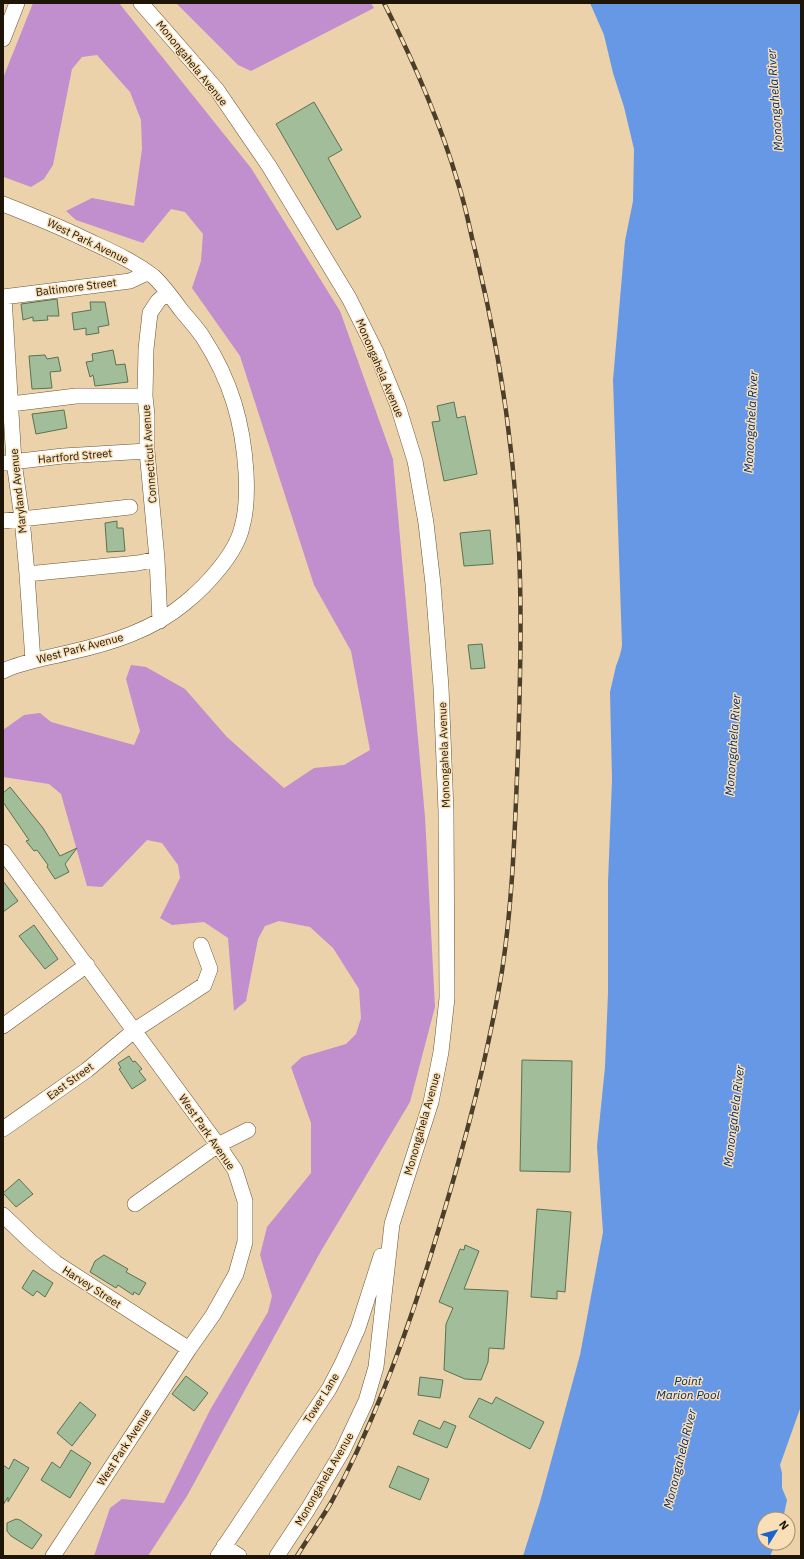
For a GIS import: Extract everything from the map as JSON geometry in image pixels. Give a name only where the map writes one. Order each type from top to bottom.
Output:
[{"type":"street","points":[[3,39],[17,3]]},
{"type":"street","name":"Monongahela Avenue","points":[[141,3],[216,90],[269,166],[349,298],[376,352],[398,406],[415,461],[426,523],[430,561],[441,687],[446,811],[447,998],[441,1052],[431,1102],[392,1224],[376,1367],[366,1401],[342,1452],[308,1509],[277,1556]]},
{"type":"street","name":"West Park Avenue","points":[[3,204],[122,256],[154,277],[204,338],[222,371],[236,405],[244,444],[247,491],[242,528],[229,556],[206,584],[184,604],[160,621],[132,634],[101,645],[13,666],[3,671]]},
{"type":"street","name":"Baltimore Street","points":[[3,297],[130,280],[147,273]]},
{"type":"street","name":"Connecticut Avenue","points":[[160,621],[157,560],[147,451],[147,415],[145,396],[146,349],[150,313],[158,301],[167,293]]},
{"type":"street","name":"Maryland Avenue","points":[[3,297],[6,351],[8,462],[22,518],[33,661]]},
{"type":"street","points":[[7,404],[76,396],[145,396]]},
{"type":"street","name":"Hartford Street","points":[[8,462],[63,456],[147,451]]},
{"type":"street","points":[[3,520],[130,507]]},
{"type":"street","points":[[27,574],[138,564],[157,560]]},
{"type":"street","name":"West Park Avenue","points":[[3,852],[8,869],[87,966],[218,1145],[235,1170],[245,1201],[245,1242],[236,1274],[213,1315],[53,1556]]},
{"type":"street","name":"East Street","points":[[3,1129],[87,1070],[135,1030],[204,985],[210,969],[201,945]]},
{"type":"street","points":[[3,1026],[87,966]]},
{"type":"street","points":[[135,1204],[218,1145],[248,1130]]},
{"type":"street","name":"Harvey Street","points":[[3,1215],[30,1242],[56,1263],[189,1349]]},
{"type":"street","name":"Tower Lane","points":[[221,1551],[329,1389],[358,1328],[392,1224]]},
{"type":"street","points":[[221,1551],[239,1556]]},
{"type":"shaded area","points":[[33,3],[119,3],[251,168],[340,311],[393,459],[425,817],[435,1007],[410,1102],[321,1251],[187,1496],[148,1556],[94,1556],[110,1508],[122,1499],[164,1503],[210,1410],[268,1312],[272,1296],[260,1255],[267,1227],[311,1173],[311,1123],[291,1067],[302,1057],[346,1044],[356,1034],[361,1018],[359,989],[333,948],[310,927],[279,921],[265,926],[258,939],[246,1001],[234,1011],[228,938],[204,922],[172,925],[160,918],[180,878],[178,865],[162,843],[147,840],[102,887],[87,886],[61,794],[49,784],[3,777],[3,730],[24,715],[40,713],[51,722],[134,745],[140,731],[126,679],[131,665],[146,667],[185,689],[227,737],[284,788],[314,768],[344,765],[370,750],[351,651],[314,585],[240,356],[192,288],[201,261],[203,234],[185,212],[171,209],[143,243],[76,220],[66,211],[92,198],[134,206],[142,149],[141,120],[130,92],[97,55],[82,57],[72,69],[53,165],[44,179],[31,187],[4,177],[3,78]]},
{"type":"shaded area","points":[[176,3],[371,3],[374,8],[251,71],[238,65]]},
{"type":"water","name":"Point Marion Pool","points":[[590,3],[801,3],[801,1406],[780,1465],[782,1473],[782,1488],[787,1500],[785,1511],[756,1511],[756,1551],[772,1551],[770,1556],[523,1556],[540,1502],[580,1355],[603,1232],[597,1146],[605,1067],[608,993],[608,882],[612,780],[610,692],[622,645],[613,380],[625,241],[633,201],[634,149],[604,35]]},
{"type":"building","points":[[314,102],[342,150],[328,158],[361,217],[337,230],[276,124]]},
{"type":"building","points":[[57,299],[59,316],[47,316],[48,320],[33,321],[33,317],[23,320],[21,304]]},
{"type":"building","points":[[90,302],[105,302],[109,325],[98,327],[99,333],[86,335],[86,328],[74,330],[72,313],[91,310]]},
{"type":"building","points":[[113,350],[116,365],[125,364],[128,382],[95,386],[93,375],[90,377],[86,362],[93,361],[92,354]]},
{"type":"building","points":[[45,355],[47,359],[58,357],[61,371],[50,372],[52,388],[32,389],[29,356]]},
{"type":"building","points":[[454,402],[457,418],[465,416],[477,474],[444,481],[432,422],[440,421],[437,406]]},
{"type":"building","points":[[64,410],[67,428],[36,434],[32,414]]},
{"type":"building","points":[[117,521],[117,528],[123,528],[125,551],[107,552],[105,523]]},
{"type":"building","points":[[490,530],[493,564],[464,566],[460,533]]},
{"type":"building","points":[[482,644],[485,668],[471,669],[468,645]]},
{"type":"building","points":[[10,787],[43,828],[60,856],[77,848],[65,864],[69,872],[55,879],[47,867],[48,865],[37,850],[34,851],[26,841],[29,840],[3,802],[3,793]]},
{"type":"building","points":[[3,881],[18,901],[3,912]]},
{"type":"building","points":[[34,925],[58,959],[45,969],[19,936]]},
{"type":"building","points":[[129,1056],[133,1062],[135,1061],[142,1069],[139,1071],[146,1080],[132,1089],[119,1069],[121,1068],[118,1063]]},
{"type":"building","points":[[522,1060],[572,1061],[570,1172],[520,1171]]},
{"type":"building","points":[[19,1179],[33,1194],[16,1207],[3,1193]]},
{"type":"building","points":[[537,1209],[571,1212],[565,1292],[557,1291],[557,1299],[531,1297]]},
{"type":"building","points":[[465,1245],[479,1251],[464,1289],[508,1291],[504,1349],[489,1348],[488,1362],[481,1380],[465,1379],[444,1370],[446,1324],[453,1308],[439,1302],[460,1249],[464,1250]]},
{"type":"building","points":[[104,1255],[128,1269],[126,1272],[146,1283],[139,1295],[134,1292],[133,1295],[118,1285],[116,1288],[90,1272],[95,1261]]},
{"type":"building","points":[[33,1270],[53,1283],[45,1297],[37,1291],[33,1296],[22,1288]]},
{"type":"building","points":[[186,1376],[208,1393],[194,1411],[172,1394]]},
{"type":"building","points":[[420,1377],[443,1380],[440,1398],[418,1395]]},
{"type":"building","points":[[496,1397],[544,1422],[530,1449],[469,1417],[479,1398],[492,1404]]},
{"type":"building","points":[[80,1402],[96,1415],[72,1446],[57,1433]]},
{"type":"building","points":[[419,1420],[440,1429],[444,1421],[456,1426],[447,1448],[413,1434]]},
{"type":"building","points":[[71,1450],[91,1463],[70,1498],[41,1480],[52,1462],[60,1468]]},
{"type":"building","points":[[14,1459],[29,1468],[8,1502],[8,1497],[3,1505],[3,1465],[9,1469]]},
{"type":"building","points":[[398,1466],[429,1479],[420,1500],[389,1487]]},
{"type":"building","points":[[16,1519],[20,1520],[42,1535],[32,1549],[11,1536],[7,1531],[7,1523]]},
{"type":"railway","points":[[297,1556],[332,1501],[378,1405],[426,1272],[465,1139],[482,1072],[496,1005],[506,944],[513,862],[521,626],[517,511],[509,432],[490,315],[466,210],[443,137],[425,92],[384,3]]},
{"type":"water label","name":"Monongahela River","points":[[775,100]]},
{"type":"water label","name":"Monongahela River","points":[[751,422]]},
{"type":"water label","name":"Monongahela River","points":[[733,745]]},
{"type":"water label","name":"Monongahela River","points":[[734,1116]]},
{"type":"water label","name":"Monongahela River","points":[[680,1459]]}]
